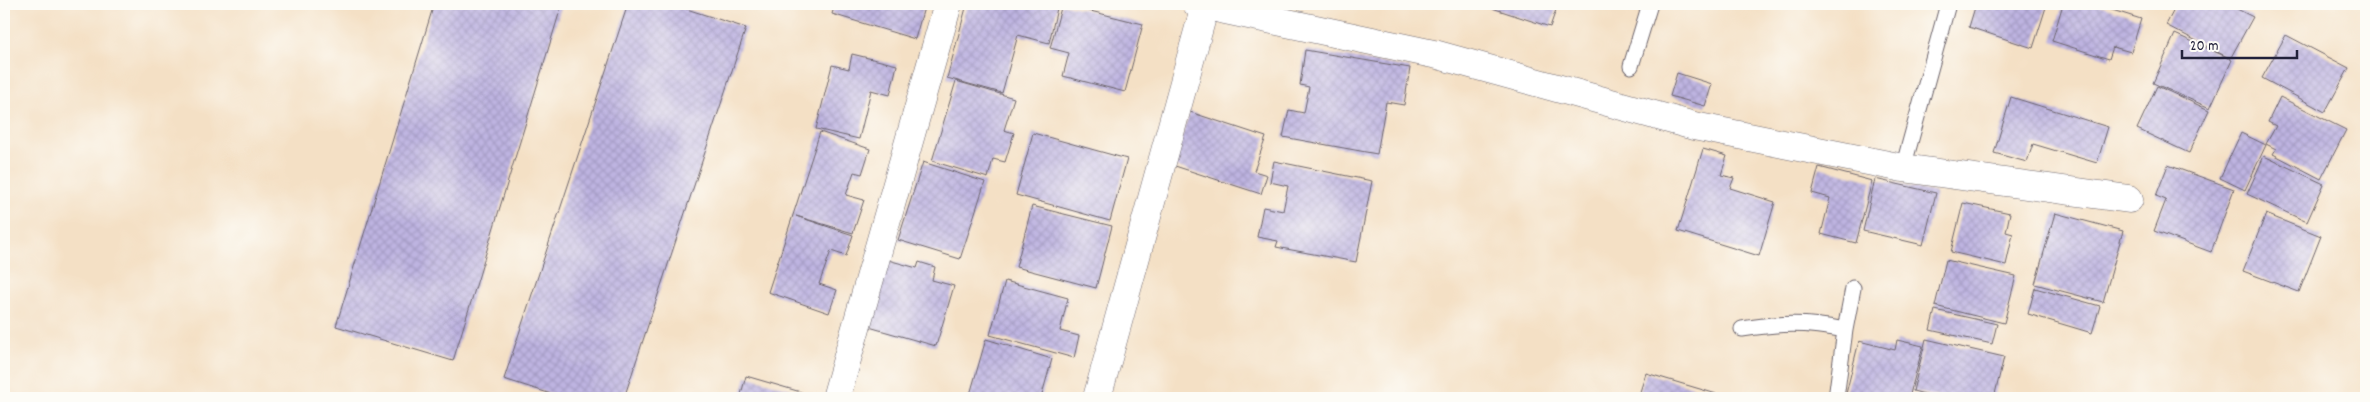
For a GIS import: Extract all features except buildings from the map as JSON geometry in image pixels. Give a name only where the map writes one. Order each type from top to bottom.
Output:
[{"type":"street","points":[[836,398],[948,4]]},
{"type":"street","points":[[1097,398],[1201,5],[1438,55],[1694,126],[1902,168],[2129,199]]},
{"type":"lane","points":[[1630,66],[1650,4]]},
{"type":"lane","points":[[1902,168],[1948,4]]},
{"type":"lane","points":[[1836,398],[1853,288]]},
{"type":"lane","points":[[1742,329],[1778,324],[1815,324],[1845,330]]}]
